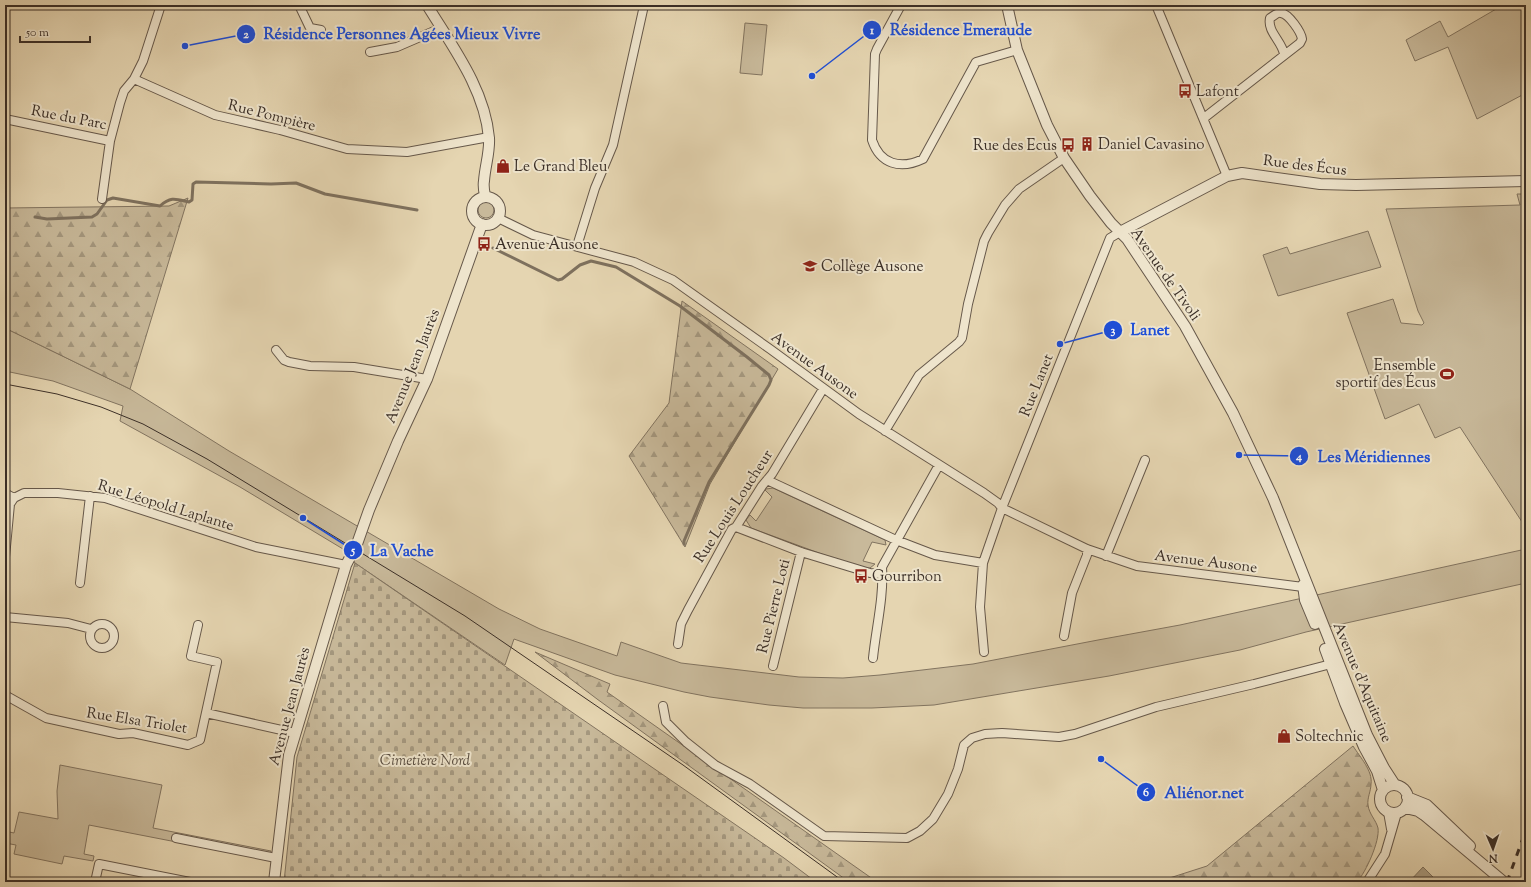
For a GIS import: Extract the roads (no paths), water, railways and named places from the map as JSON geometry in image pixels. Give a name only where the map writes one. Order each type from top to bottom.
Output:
[{"type":"street","points":[[134,79],[143,61],[161,5]]},
{"type":"street","points":[[299,5],[310,28],[321,30]]},
{"type":"street","points":[[427,5],[474,83],[487,125],[489,137],[484,181],[485,196]]},
{"type":"street","points":[[577,246],[595,188],[613,144],[643,10],[642,5]]},
{"type":"street","points":[[901,5],[876,49],[875,54],[872,140],[875,150],[883,158],[893,163],[909,165],[922,159],[976,62],[1017,50]]},
{"type":"street","name":"Avenue de Tivoli","points":[[1007,5],[1017,50],[1047,126],[1064,158],[1090,196],[1127,239],[1181,319],[1232,413],[1268,486],[1300,563],[1306,588],[1305,600],[1317,629]]},
{"type":"street","points":[[1156,5],[1227,176]]},
{"type":"street","points":[[1204,118],[1300,43],[1302,40],[1301,34],[1287,15],[1277,13],[1270,18],[1269,23],[1270,28],[1283,48],[1284,54]]},
{"type":"street","points":[[370,52],[397,47],[441,28]]},
{"type":"street","name":"Rue Pompière","points":[[134,79],[214,115],[280,130],[347,149],[407,152],[489,137]]},
{"type":"street","name":"Rue du Parc","points":[[5,118],[110,142],[124,91],[134,79]]},
{"type":"street","points":[[102,199],[110,142]]},
{"type":"street","points":[[885,431],[919,375],[962,338],[968,304],[984,241],[1005,205],[1019,189],[1064,158]]},
{"type":"street","name":"Rue des Écus","points":[[1120,232],[1227,176],[1242,173],[1320,184],[1356,185],[1526,181]]},
{"type":"street","points":[[485,196],[492,198],[498,203],[500,210],[498,218],[491,224],[482,224],[474,219],[471,209],[475,201],[485,196]]},
{"type":"street","name":"Avenue Ausone","points":[[498,218],[534,235],[634,262],[673,280],[859,414],[984,493],[998,503],[1002,508],[1087,549],[1137,566],[1306,588]]},
{"type":"street","name":"Avenue Jean Jaurès","points":[[274,882],[287,766],[295,733],[346,565],[345,555],[360,523],[366,517],[398,441],[427,379],[482,224]]},
{"type":"street","name":"Rue Lanet","points":[[984,652],[980,607],[982,564],[1002,508],[1110,238],[1120,232]]},
{"type":"street","points":[[276,350],[284,360],[289,362],[310,366],[354,368],[427,379]]},
{"type":"street","name":"Rue Louis Loucheur","points":[[678,644],[681,624],[732,529],[736,527],[767,480],[823,389]]},
{"type":"street","points":[[1106,556],[1145,460]]},
{"type":"street","points":[[874,658],[875,633],[883,581],[882,567],[939,465]]},
{"type":"street","points":[[767,480],[896,540],[935,555],[982,564]]},
{"type":"street","points":[[5,493],[14,498],[10,504],[5,557]]},
{"type":"street","name":"Rue Léopold Laplante","points":[[14,498],[24,493],[58,493],[105,498],[256,547],[346,565]]},
{"type":"street","points":[[80,583],[90,496]]},
{"type":"street","points":[[736,527],[801,552],[870,572],[882,574]]},
{"type":"street","points":[[1064,636],[1072,593],[1088,555],[1087,549]]},
{"type":"street","name":"Rue Pierre Loti","points":[[773,666],[801,552]]},
{"type":"street","name":"Avenue d'Aquitaine","points":[[1306,588],[1336,666],[1362,744],[1377,771],[1383,790]]},
{"type":"street","points":[[5,617],[68,623],[91,629]]},
{"type":"street","points":[[198,625],[191,656],[217,662],[206,712]]},
{"type":"street","name":"Avenue d'Aquitaine","points":[[1317,629],[1336,666],[1367,735],[1384,768],[1395,785]]},
{"type":"street","points":[[664,706],[666,722],[686,742],[716,765],[750,784],[824,836],[907,838],[920,831],[933,818],[948,794],[958,769],[964,745],[972,738],[985,734],[1002,733],[1059,738],[1070,736],[1156,707],[1336,666]]},
{"type":"street","name":"Rue Elsa Triolet","points":[[5,696],[46,718],[119,734],[133,733],[188,745],[200,740],[206,712],[295,733]]},
{"type":"street","points":[[1367,882],[1385,854],[1397,811],[1407,804],[1407,797],[1402,789],[1395,785],[1383,790],[1381,793],[1380,802],[1382,807],[1397,811],[1418,811],[1424,814],[1472,857],[1504,882]]},
{"type":"street","points":[[1407,797],[1427,805],[1477,853],[1492,872]]},
{"type":"street","points":[[176,838],[276,858]]},
{"type":"street","points":[[95,882],[99,864],[190,882]]},
{"type":"waterway","points":[[35,217],[47,219],[92,217],[97,214],[107,200],[113,198],[160,206],[167,201],[174,199],[189,202],[192,200],[193,184],[196,182],[271,184],[296,183],[325,194],[417,210]]},
{"type":"waterway","points":[[493,248],[558,280],[562,279],[580,265],[591,261],[616,267],[680,306],[769,375],[771,380],[769,385],[709,482],[684,544]]},
{"type":"tram line","points":[[5,384],[57,394],[101,407],[143,424],[207,459],[465,616],[683,765],[844,882]]},
{"type":"railway","points":[[1507,882],[1526,830]]},
{"type":"place","name":"Résidence Personnes Agées Mieux Vivre","points":[[185,46]]},
{"type":"place","name":"Résidence Emeraude","points":[[812,76]]},
{"type":"place","name":"Lafont","points":[[1185,91]]},
{"type":"place","name":"Daniel Cavasino","points":[[1087,144]]},
{"type":"place","name":"Rue des Ecus","points":[[1068,145]]},
{"type":"place","name":"Le Grand Bleu","points":[[503,166]]},
{"type":"place","name":"Avenue Ausone","points":[[484,244]]},
{"type":"place","name":"Collège Ausone","points":[[810,266]]},
{"type":"place","name":"Lanet","points":[[1060,344]]},
{"type":"place","name":"Ensemble sportif des Écus","points":[[1447,374]]},
{"type":"place","name":"Les Méridiennes","points":[[1239,455]]},
{"type":"place","name":"La Vache","points":[[303,518]]},
{"type":"place","name":"Gourribon","points":[[861,576]]},
{"type":"place","name":"Soltechnic","points":[[1284,736]]},
{"type":"place","name":"Aliénor.net","points":[[1101,759]]},
{"type":"park label","name":"Cimetière Nord","points":[[425,760]]}]
